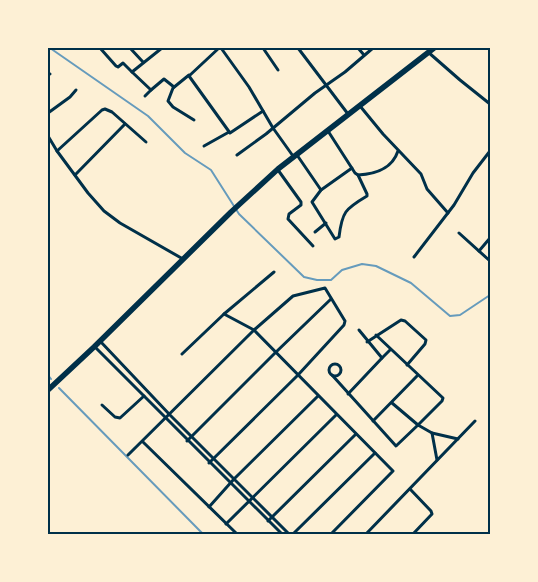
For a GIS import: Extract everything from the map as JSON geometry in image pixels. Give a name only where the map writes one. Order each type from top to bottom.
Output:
[{"type":"highway","points":[[48,390],[100,342],[241,202],[278,169],[434,48]]},
{"type":"street","points":[[100,48],[116,66],[118,67],[123,63],[151,90]]},
{"type":"street","points":[[130,48],[143,62]]},
{"type":"street","points":[[132,72],[157,49],[162,48]]},
{"type":"street","points":[[194,120],[168,103],[168,98],[174,88],[220,48],[249,87],[273,128],[321,190]]},
{"type":"street","points":[[263,48],[278,70]]},
{"type":"street","points":[[298,48],[328,85],[348,114]]},
{"type":"street","points":[[358,48],[364,55]]},
{"type":"street","points":[[236,155],[345,72],[373,48]]},
{"type":"street","points":[[428,52],[490,104]]},
{"type":"street","points":[[188,75],[229,132]]},
{"type":"street","points":[[146,96],[164,79],[174,88]]},
{"type":"street","points":[[48,113],[76,90]]},
{"type":"street","points":[[360,106],[398,151],[421,174],[427,190],[448,213]]},
{"type":"street","points":[[56,151],[105,109],[112,112],[146,142]]},
{"type":"street","points":[[204,146],[229,132],[232,133],[263,111]]},
{"type":"street","points":[[75,175],[125,124]]},
{"type":"street","points":[[327,130],[358,175],[367,194],[367,196],[345,211],[341,220],[338,239],[335,239],[312,202],[321,190],[352,168]]},
{"type":"street","points":[[48,136],[56,151],[95,201],[112,217],[183,260]]},
{"type":"street","points":[[358,175],[390,166],[395,161],[398,151]]},
{"type":"street","points":[[414,257],[448,213],[473,173],[490,151]]},
{"type":"street","points":[[278,169],[301,202],[301,205],[289,214],[288,220],[313,246]]},
{"type":"street","points":[[315,232],[326,223]]},
{"type":"street","points":[[459,233],[490,261]]},
{"type":"street","points":[[479,251],[490,238]]},
{"type":"street","points":[[182,354],[224,314],[274,272]]},
{"type":"street","points":[[128,455],[254,330],[292,296],[324,288],[345,321],[344,325],[298,375],[209,463]]},
{"type":"street","points":[[187,441],[332,299]]},
{"type":"street","points":[[224,314],[254,330],[391,469],[392,474],[330,534]]},
{"type":"street","points":[[367,342],[402,320],[425,339],[425,344],[407,365]]},
{"type":"street","points":[[359,330],[382,358]]},
{"type":"street","points":[[341,386],[342,369],[340,365],[334,364],[329,368],[329,372],[332,375],[341,386],[348,394],[396,446],[442,401],[443,398],[417,376],[376,335]]},
{"type":"street","points":[[100,342],[170,415],[291,534],[376,453]]},
{"type":"street","points":[[94,347],[282,534]]},
{"type":"street","points":[[348,394],[390,350]]},
{"type":"street","points":[[332,375],[338,376],[341,373]]},
{"type":"street","points":[[373,421],[417,376]]},
{"type":"street","points":[[102,405],[115,418],[120,418],[148,392]]},
{"type":"street","points":[[209,507],[230,483],[318,396]]},
{"type":"street","points":[[392,403],[418,425],[432,433],[458,439]]},
{"type":"street","points":[[226,524],[336,415]]},
{"type":"street","points":[[366,534],[475,421]]},
{"type":"street","points":[[432,433],[437,460]]},
{"type":"street","points":[[268,521],[356,434]]},
{"type":"street","points":[[143,442],[237,534]]},
{"type":"street","points":[[410,489],[432,514],[413,534]]},
{"type":"waterway","points":[[50,48],[148,116],[185,153],[211,170],[239,214],[304,277],[317,280],[331,280],[342,270],[362,264],[376,266],[411,283],[450,316],[460,315],[490,295]]},
{"type":"waterway","points":[[48,375],[51,379]]},
{"type":"waterway","points":[[59,388],[203,534]]}]
